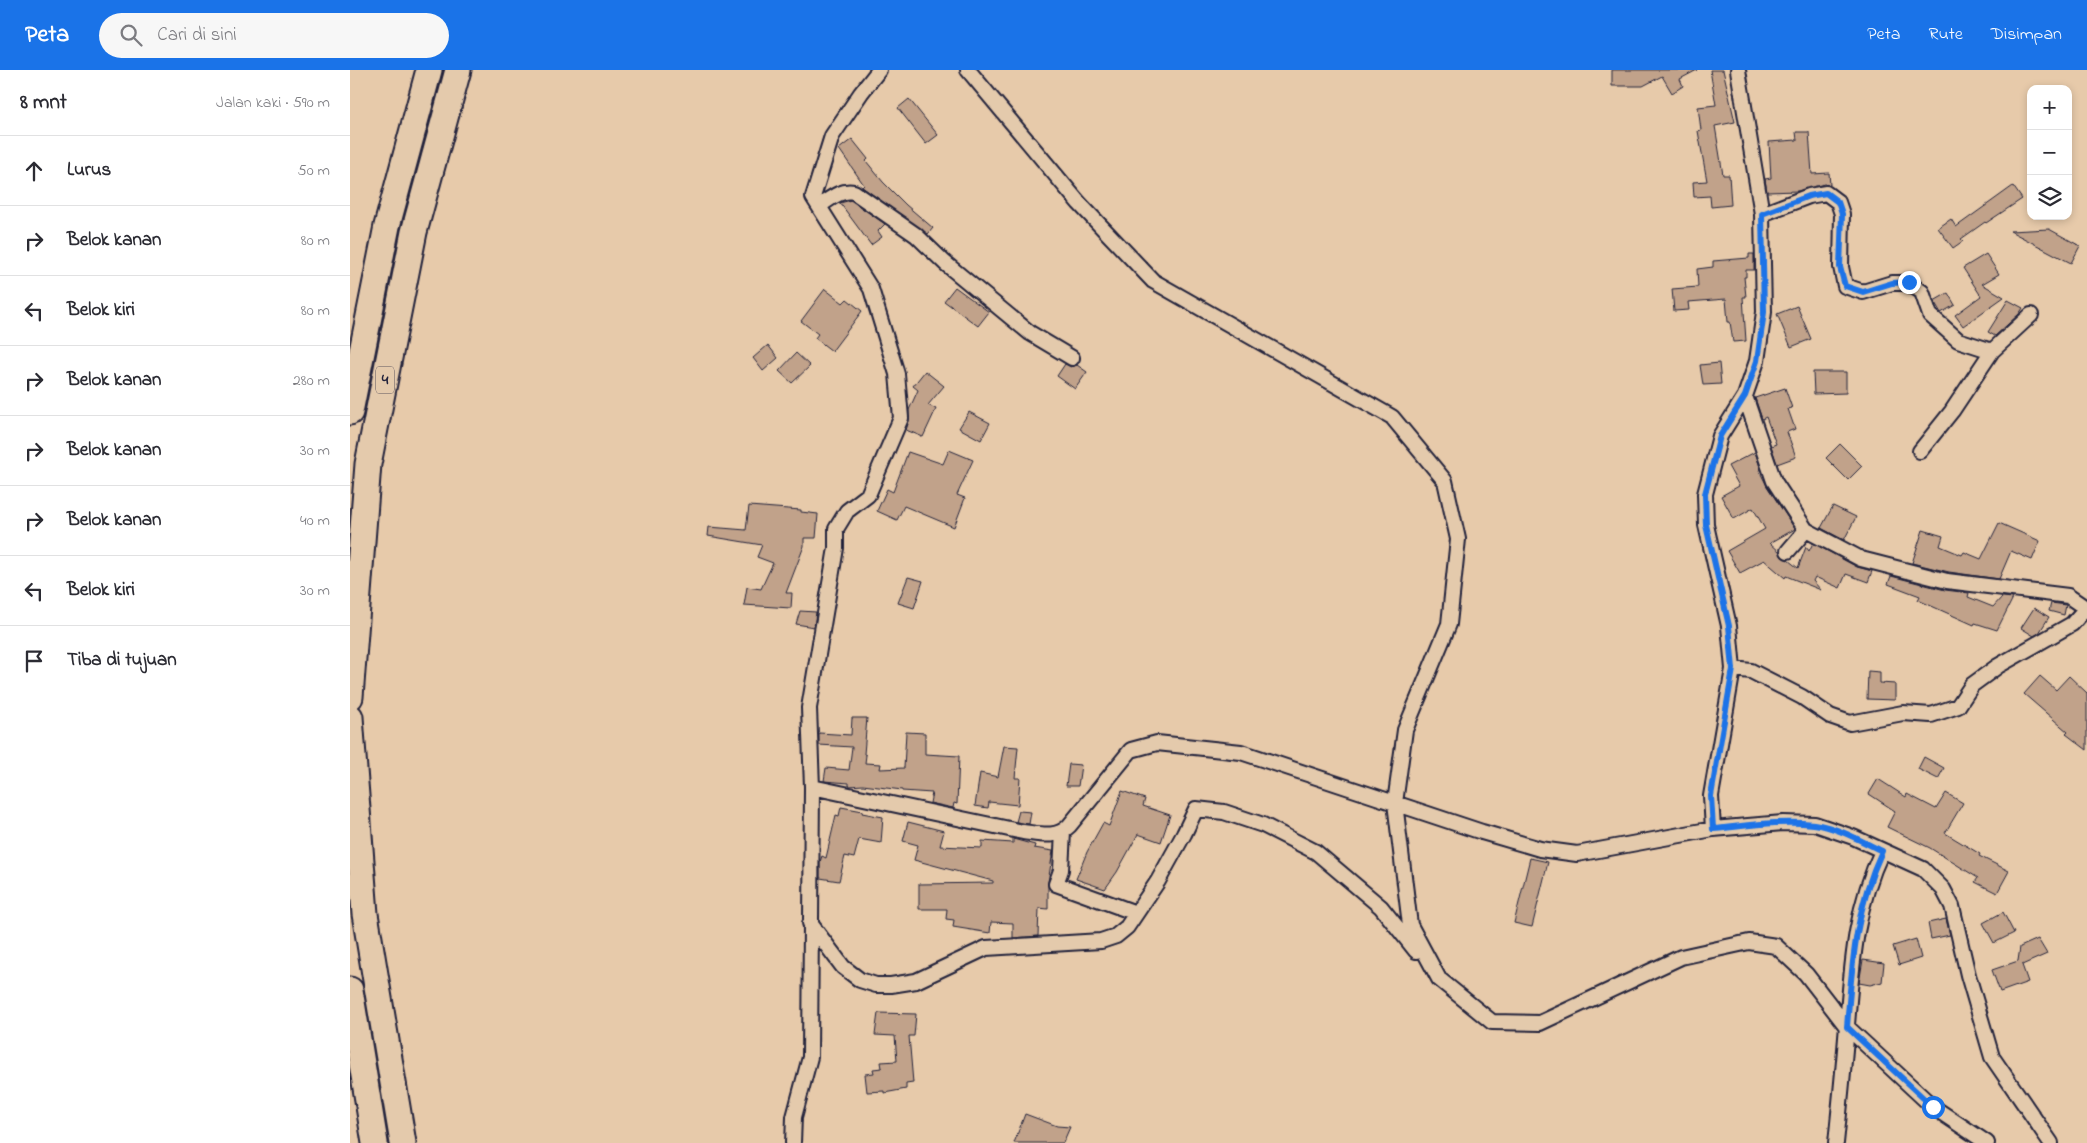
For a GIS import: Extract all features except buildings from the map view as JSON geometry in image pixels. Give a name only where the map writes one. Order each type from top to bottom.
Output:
[{"type":"highway","name":"4","points":[[350,412],[387,226],[430,70]]},
{"type":"highway","name":"4","points":[[350,697],[368,464],[414,232],[458,70]]},
{"type":"highway","points":[[350,717],[365,914],[404,1143]]},
{"type":"highway","points":[[350,990],[375,1143]]},
{"type":"street","points":[[793,1143],[794,1117],[810,1057],[812,787],[809,708],[836,548],[836,529],[847,511],[868,495],[901,418],[897,374],[871,289],[813,197],[832,136],[879,70]]},
{"type":"street","points":[[968,70],[1079,203],[1153,282],[1392,417],[1445,481],[1458,539],[1449,624],[1405,730],[1395,803],[1410,925],[1439,979]]},
{"type":"street","points":[[1713,829],[1711,796],[1733,669],[1729,626],[1706,525],[1705,494],[1720,436],[1745,396],[1757,361],[1764,312],[1762,214],[1738,70]]},
{"type":"street","points":[[819,206],[847,190],[854,192],[916,235],[945,263],[1030,333],[1072,358]]},
{"type":"street","points":[[1762,214],[1809,196],[1826,193],[1838,202],[1842,214],[1840,267],[1845,286],[1863,292],[1892,283],[1909,282],[1922,292],[1930,315],[1958,340],[1992,351]]},
{"type":"street","points":[[1920,451],[1952,411],[1992,351],[2031,315]]},
{"type":"street","points":[[1733,669],[1751,671],[1802,697],[1830,716],[1850,723],[1904,713],[1930,715],[1958,706],[1972,685],[1998,666],[2072,624],[2086,609],[2068,596],[1947,581],[1860,559],[1806,530],[1774,481],[1745,396]]},
{"type":"street","points":[[1788,551],[1806,530]]},
{"type":"street","points":[[812,787],[1023,832],[1054,835],[1063,832],[1132,750],[1158,742],[1241,752],[1540,849],[1577,854],[1713,829],[1783,823],[1815,824],[1853,836],[1922,869],[1943,889],[1952,906],[1968,976],[1985,1039],[1992,1057],[2051,1143]]},
{"type":"street","points":[[810,923],[843,967],[860,980],[891,985],[916,981],[986,948],[1100,941],[1116,936],[1127,927],[1166,866],[1196,809],[1224,812],[1263,825],[1316,852],[1381,907],[1439,979],[1492,1022],[1540,1023],[1681,957],[1749,942],[1776,946],[1806,974],[1847,1027],[1933,1107],[1987,1143]]},
{"type":"street","points":[[1063,832],[1062,870],[1056,884],[1136,913]]},
{"type":"street","points":[[1836,1143],[1853,948],[1864,897],[1882,851]]},
{"type":"route","points":[[1909,282],[1892,283],[1863,292],[1845,286],[1840,267],[1842,214],[1838,202],[1826,193],[1809,196],[1762,214],[1764,312],[1757,361],[1745,396],[1720,436],[1705,494],[1706,525],[1729,626],[1733,669],[1711,796],[1713,829],[1783,823],[1815,824],[1853,836],[1882,851],[1864,897],[1853,948],[1847,1027],[1933,1107]]}]
